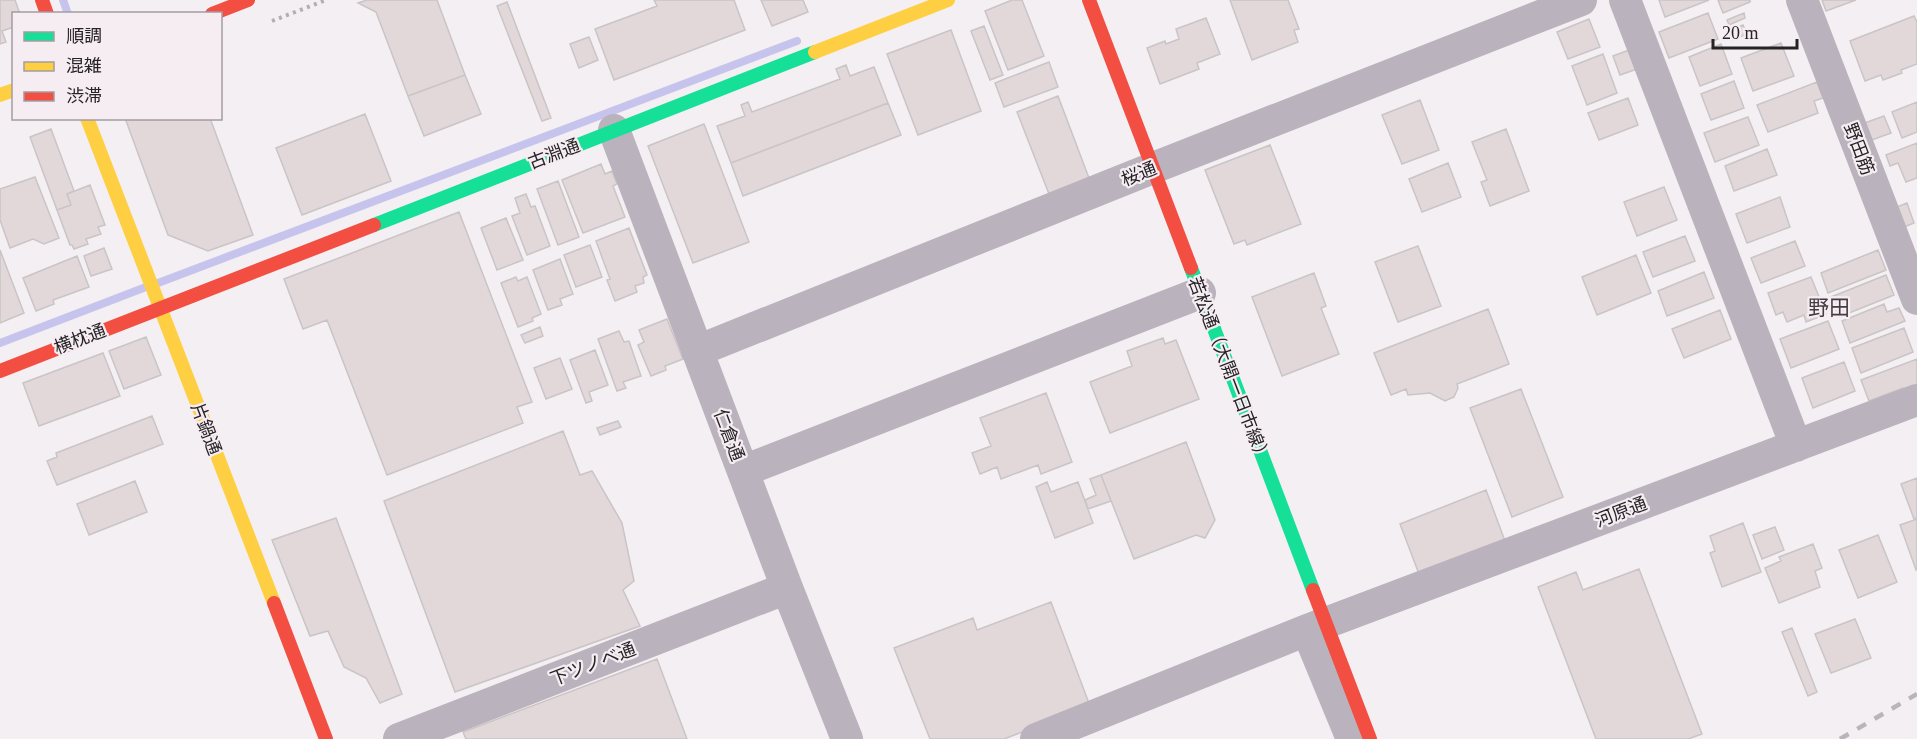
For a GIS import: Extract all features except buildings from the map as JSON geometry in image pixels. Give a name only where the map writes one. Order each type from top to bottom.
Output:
[{"type":"main road","points":[[217,12],[248,0]]},
{"type":"main road","name":"古淵通","points":[[160,308],[948,0]]},
{"type":"main road","name":"若松通（大開一日市線）","points":[[1089,0],[1200,293],[1316,627],[1370,739]]},
{"type":"main road","name":"片鍋通","points":[[88,120],[326,739]]},
{"type":"main road","name":"横枕通","points":[[0,371],[160,308]]},
{"type":"street","name":"桜通","points":[[697,351],[1153,168],[1581,0]]},
{"type":"street","points":[[1625,0],[1796,446]]},
{"type":"street","name":"野田筋","points":[[1802,0],[1917,299]]},
{"type":"street","name":"仁倉通","points":[[614,130],[742,471],[847,739]]},
{"type":"street","points":[[742,471],[1200,293]]},
{"type":"street","name":"河原通","points":[[1036,739],[1316,627],[1917,400]]},
{"type":"street","name":"下ツノベ通","points":[[399,739],[787,588]]},
{"type":"street","points":[[1316,627],[1352,739]]},
{"type":"waterway","points":[[63,0],[67,12]]},
{"type":"waterway","points":[[158,283],[797,41]]},
{"type":"waterway","points":[[0,343],[146,287]]},
{"type":"railway","points":[[1840,739],[1917,694]]},
{"type":"traffic: fast","points":[[374,225],[815,52]]},
{"type":"traffic: fast","points":[[1191,268],[1313,590]]},
{"type":"traffic: slow","points":[[815,52],[948,0]]},
{"type":"traffic: slow","points":[[0,95],[12,91]]},
{"type":"traffic: slow","points":[[88,120],[274,603]]},
{"type":"traffic: jam","points":[[42,0],[46,12]]},
{"type":"traffic: jam","points":[[217,12],[248,0]]},
{"type":"traffic: jam","points":[[1089,0],[1191,268]]},
{"type":"traffic: jam","points":[[0,371],[374,225]]},
{"type":"traffic: jam","points":[[1313,590],[1370,739]]},
{"type":"traffic: jam","points":[[274,603],[326,739]]},
{"type":"district","name":"野田","points":[[1829,308]]}]
